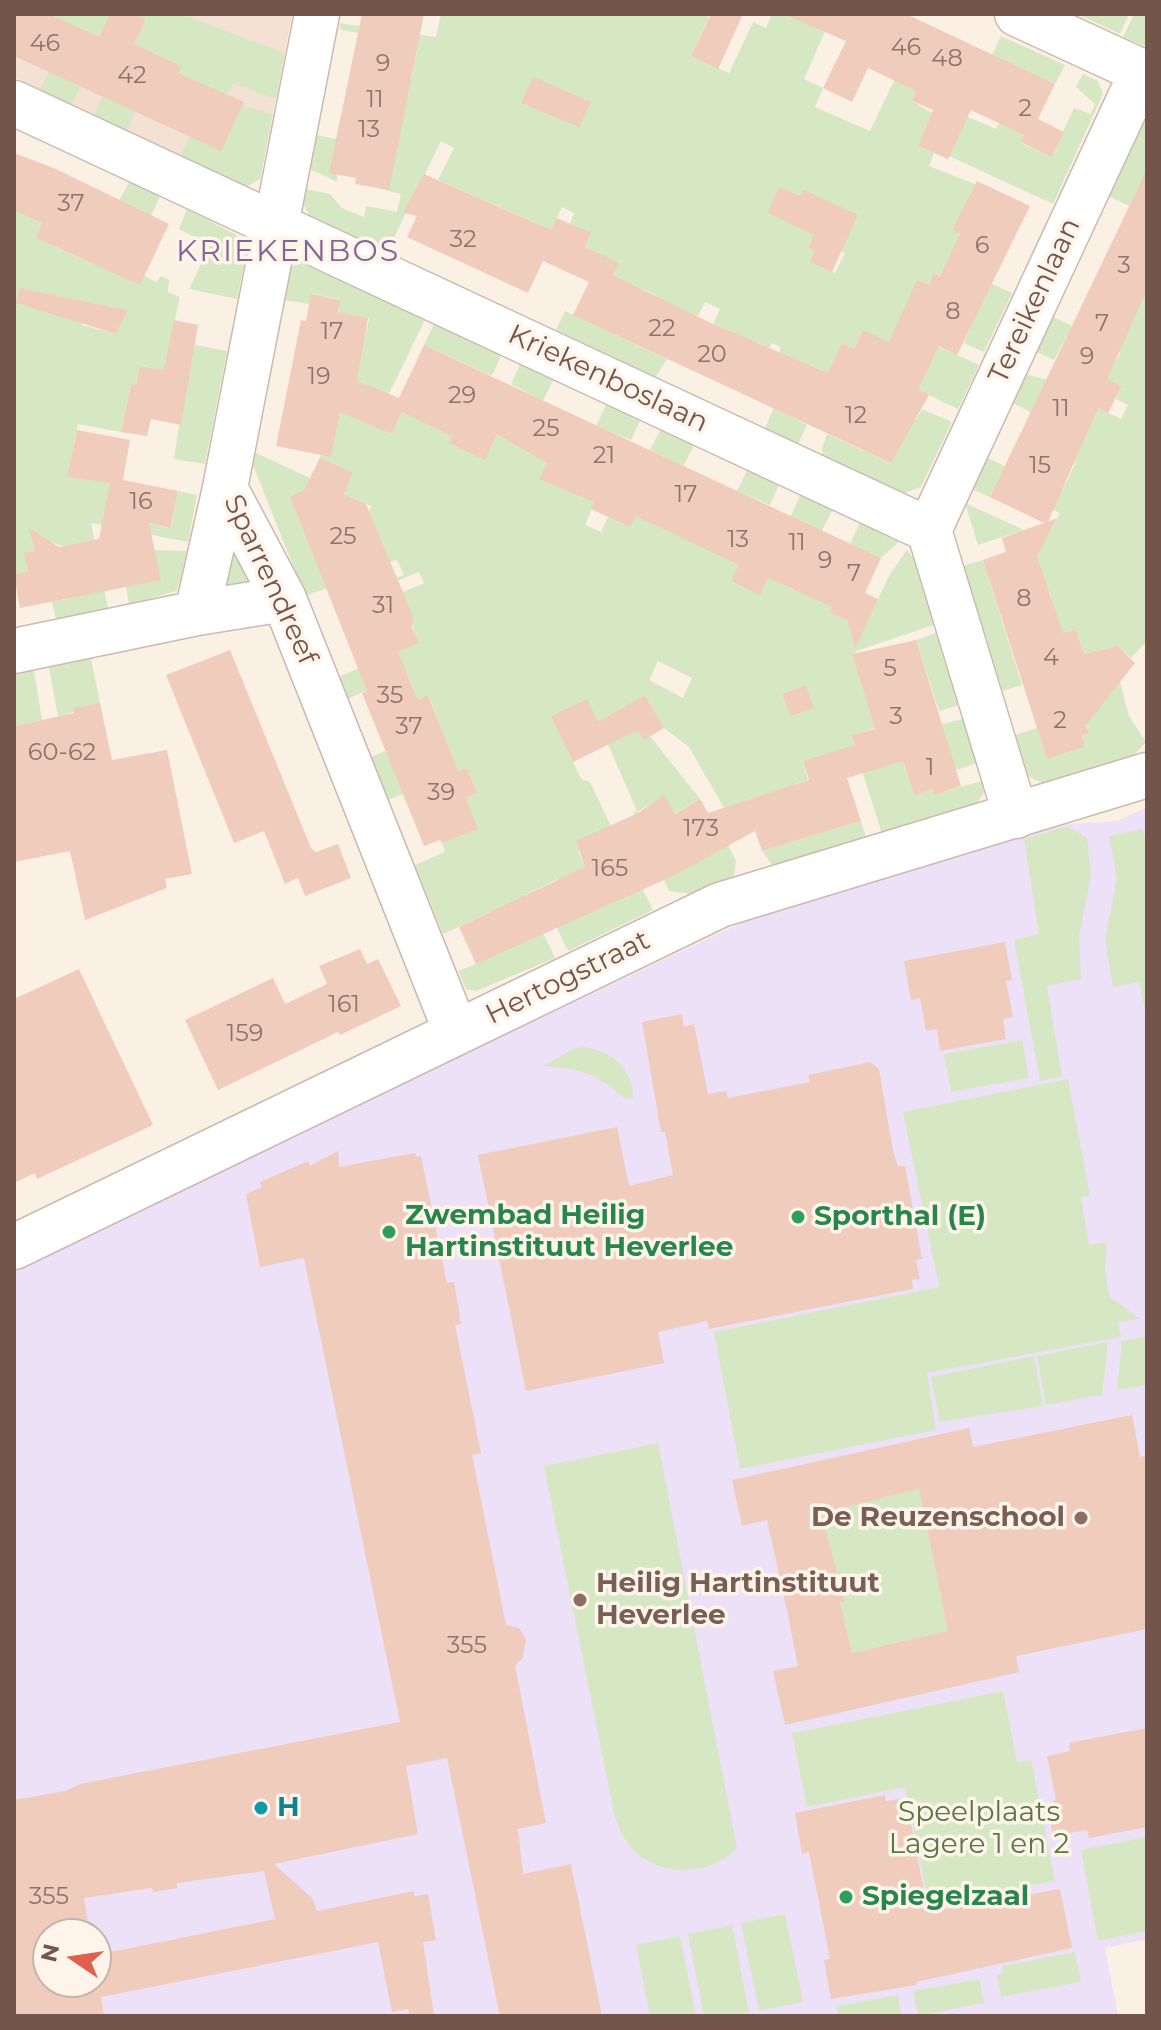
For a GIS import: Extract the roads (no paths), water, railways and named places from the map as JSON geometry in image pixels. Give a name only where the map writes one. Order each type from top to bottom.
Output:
[{"type":"street","name":"Sparrendreef","points":[[317,14],[225,488],[284,599],[456,1032]]},
{"type":"street","points":[[1017,14],[1144,73]]},
{"type":"street","name":"Tereikenlaan","points":[[929,530],[1144,73]]},
{"type":"street","name":"Kriekenboslaan","points":[[14,103],[277,223],[929,530]]},
{"type":"street","points":[[197,613],[225,488]]},
{"type":"street","points":[[929,530],[1016,816]]},
{"type":"street","points":[[14,651],[197,613],[284,599]]},
{"type":"street","name":"Hertogstraat","points":[[14,1247],[720,905],[1147,775]]},
{"type":"place","name":"Sporthal (E)","points":[[798,1217]]},
{"type":"place","name":"Zwembad Heilig Hartinstituut Heverlee","points":[[389,1232]]},
{"type":"place","name":"De Reuzenschool","points":[[1081,1518]]},
{"type":"place","name":"Heilig Hartinstituut Heverlee","points":[[580,1600]]},
{"type":"place","name":"H","points":[[261,1808]]},
{"type":"place","name":"Spiegelzaal","points":[[846,1897]]},
{"type":"district","name":"KRIEKENBOS","points":[[288,252]]},
{"type":"park label","name":"Speelplaats Lagere 1 en 2","points":[[979,1829]]}]
